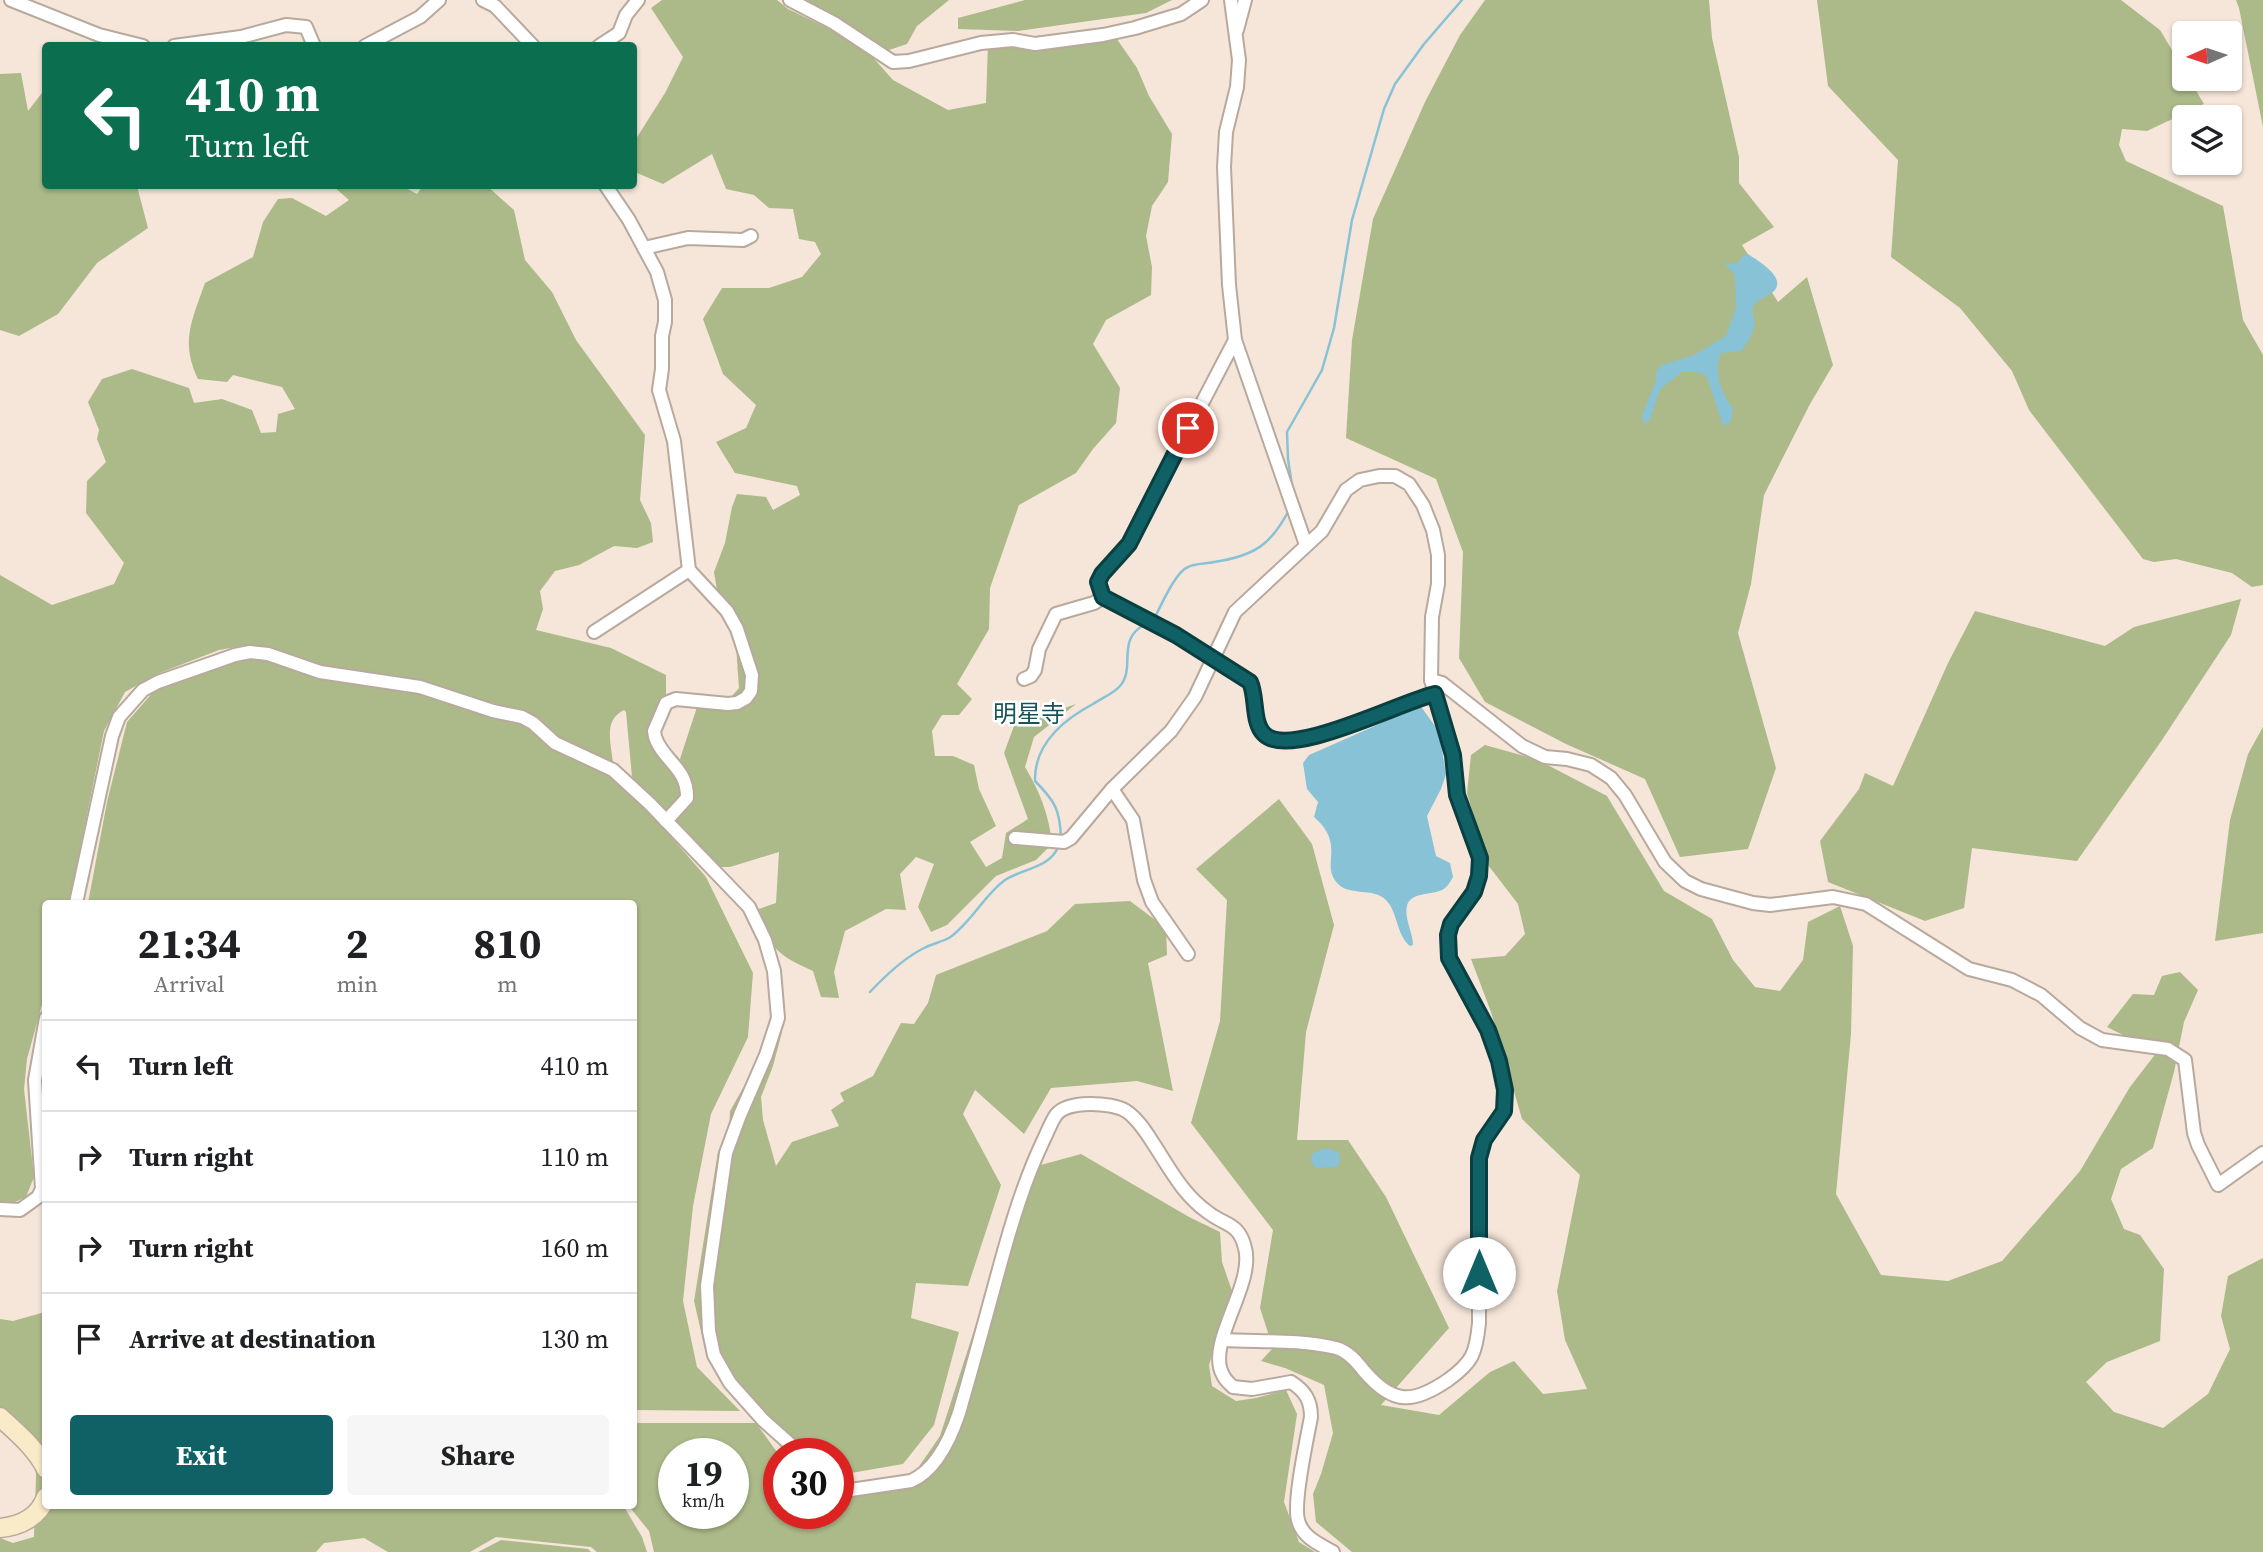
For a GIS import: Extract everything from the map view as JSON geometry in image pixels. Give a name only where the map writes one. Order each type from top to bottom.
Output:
[{"type":"street","points":[[11,0],[99,34],[128,42]]},
{"type":"street","points":[[373,42],[421,17],[439,0]]},
{"type":"street","points":[[483,0],[495,6],[529,42]]},
{"type":"street","points":[[604,42],[619,33],[626,15],[638,0]]},
{"type":"street","points":[[790,0],[834,23],[893,62],[909,61],[981,43],[1013,40],[1035,44],[1103,35],[1181,14],[1202,0]]},
{"type":"street","points":[[1231,0],[1240,60],[1237,87],[1226,132],[1224,167],[1228,285],[1235,340],[1306,545]]},
{"type":"street","points":[[1236,34],[1245,0]]},
{"type":"street","points":[[204,42],[241,37],[286,25],[300,25],[306,27],[312,42]]},
{"type":"street","points":[[608,189],[657,272],[665,300],[659,390],[674,442],[690,570],[727,611],[737,629],[752,675],[752,685],[746,698],[737,702],[728,704],[676,699],[666,704],[654,731],[656,742],[684,777],[688,787],[687,798],[666,821]]},
{"type":"street","points":[[644,248],[688,239],[743,240],[751,236]]},
{"type":"street","points":[[1235,340],[1129,544],[1102,574],[1098,582],[1103,597],[1176,635],[1212,659],[1240,673],[1254,690],[1258,724],[1263,734],[1274,741],[1303,739],[1335,731],[1435,694]]},
{"type":"street","points":[[1015,838],[1064,842],[1071,838],[1112,789],[1171,732],[1195,697],[1235,612],[1327,524],[1346,491],[1360,481],[1379,476],[1395,476],[1409,484],[1423,505],[1433,530],[1438,555],[1438,584],[1432,617],[1432,680],[1453,755],[1457,795],[1480,858],[1479,876],[1474,892],[1451,924],[1448,935],[1449,958],[1488,1030],[1499,1061],[1505,1090],[1504,1111],[1484,1140],[1479,1158],[1477,1349],[1474,1357],[1458,1373],[1422,1396],[1405,1399],[1388,1392],[1370,1378],[1353,1358],[1338,1348],[1307,1343],[1223,1340]]},
{"type":"street","points":[[594,632],[690,570]]},
{"type":"street","points":[[1024,679],[1031,676],[1035,670],[1039,649],[1056,614],[1094,603],[1103,597]]},
{"type":"street","points":[[77,900],[112,736],[119,717],[143,690],[158,682],[235,655],[250,652],[268,654],[320,672],[420,687],[522,718],[533,723],[555,743],[612,770],[650,804],[749,906],[765,940],[774,971],[778,1018],[766,1055],[726,1153],[708,1286],[709,1331],[714,1355],[730,1382],[763,1420],[783,1438]]},
{"type":"street","points":[[1432,680],[1442,683],[1522,746],[1545,757],[1591,765],[1611,778],[1625,795],[1665,862],[1685,881],[1701,889],[1753,903],[1770,905],[1833,897],[1866,904],[1969,969],[2012,980],[2041,995],[2080,1028],[2102,1040],[2168,1049],[2185,1060],[2197,1145],[2218,1185],[2263,1153]]},
{"type":"street","points":[[1112,789],[1133,820],[1144,880],[1152,902],[1188,954]]},
{"type":"street","points":[[0,1209],[20,1210],[38,1197],[42,1189],[35,1080],[42,1041]]},
{"type":"street","points":[[854,1489],[911,1481],[919,1477],[949,1440],[960,1413],[1013,1217],[1031,1165],[1056,1114],[1074,1105],[1118,1107],[1128,1112],[1151,1140],[1185,1193],[1212,1216],[1232,1225],[1241,1234],[1247,1251],[1246,1271],[1223,1340],[1219,1364],[1223,1375],[1233,1387],[1252,1390],[1291,1382],[1301,1388],[1308,1397],[1311,1417],[1297,1504],[1297,1520],[1310,1539],[1333,1552]]},
{"type":"street","points":[[0,1417],[33,1450],[42,1463]]},
{"type":"street","points":[[0,1528],[24,1522],[42,1507]]},
{"type":"green space","points":[[662,0],[777,0],[788,9],[848,38],[869,53],[893,80],[948,110],[986,103],[988,43],[1018,48],[1112,32],[1137,68],[1149,96],[1172,134],[1168,182],[1152,206],[1146,236],[1152,267],[1151,295],[1106,320],[1093,344],[1120,388],[1116,423],[1076,473],[1019,505],[990,588],[989,629],[957,684],[972,699],[959,715],[942,715],[932,731],[935,756],[953,756],[974,765],[979,789],[996,826],[970,842],[986,867],[1002,858],[1006,833],[1028,819],[1004,753],[1014,726],[1076,704],[1034,737],[1025,767],[1043,804],[1052,844],[1036,860],[996,876],[947,925],[931,932],[918,907],[934,864],[916,857],[900,874],[906,910],[886,909],[845,931],[834,972],[839,998],[821,997],[813,971],[776,948],[753,911],[776,903],[779,852],[730,867],[715,867],[673,822],[682,814],[691,799],[689,778],[680,759],[698,704],[725,704],[739,688],[734,617],[718,596],[714,572],[725,543],[737,494],[766,497],[773,510],[800,495],[797,486],[735,473],[716,442],[746,428],[756,405],[723,374],[703,319],[722,288],[769,288],[802,277],[821,254],[815,242],[799,239],[793,209],[769,208],[754,195],[726,189],[712,154],[663,184],[637,173],[637,137],[665,93],[683,57],[651,8]]},
{"type":"green space","points":[[795,0],[949,0],[917,26],[907,44],[889,50],[869,44]]},
{"type":"green space","points":[[1025,0],[1172,0],[1146,13],[1018,31],[958,29],[958,18]]},
{"type":"green space","points":[[1485,0],[1709,0],[1712,38],[1739,157],[1739,183],[1774,227],[1742,245],[1778,302],[1807,277],[1833,365],[1764,495],[1751,584],[1738,633],[1776,768],[1748,849],[1680,857],[1645,779],[1566,744],[1485,702],[1459,658],[1463,552],[1436,479],[1346,438],[1352,340],[1373,219],[1425,102],[1460,35]]},
{"type":"green space","points":[[1817,0],[2121,0],[2160,30],[2172,50],[2172,91],[2196,91],[2204,104],[2172,105],[2172,119],[2147,131],[2122,129],[2119,145],[2126,161],[2223,206],[2243,320],[2263,355],[2263,585],[2252,587],[2232,573],[2176,559],[2154,562],[2143,559],[2029,410],[2012,371],[1960,308],[1891,257],[1898,160],[1828,86]]},
{"type":"green space","points":[[2236,0],[2263,0],[2263,127],[2242,21]]},
{"type":"green space","points":[[21,73],[28,111],[42,93],[42,189],[138,189],[148,228],[97,263],[58,314],[19,336],[0,330],[0,74]]},
{"type":"green space","points":[[336,189],[408,189],[417,194],[421,189],[490,189],[514,210],[525,260],[552,292],[576,340],[645,435],[640,500],[651,523],[653,542],[637,548],[614,546],[579,565],[555,571],[540,591],[543,609],[536,630],[611,648],[666,675],[666,697],[650,729],[683,784],[682,795],[670,810],[662,810],[632,777],[624,710],[617,714],[611,726],[613,763],[564,742],[519,709],[504,709],[481,703],[449,689],[410,678],[321,668],[271,649],[248,645],[219,650],[157,674],[125,692],[104,731],[70,900],[42,900],[42,1005],[27,1059],[24,1089],[34,1177],[26,1197],[6,1206],[0,1204],[0,575],[52,605],[114,584],[124,563],[86,513],[87,481],[106,462],[97,439],[99,430],[88,402],[102,379],[132,369],[189,388],[194,403],[222,399],[252,410],[261,433],[276,432],[278,414],[295,409],[282,387],[233,375],[227,382],[198,379],[190,354],[192,320],[205,283],[253,257],[263,222],[278,199],[292,198],[326,216],[349,200]]},
{"type":"green space","points":[[2241,599],[2231,635],[2162,740],[2077,861],[1972,848],[1964,908],[1925,921],[1828,882],[1820,841],[1859,789],[1865,773],[1893,786],[1948,663],[1975,611],[2105,646],[2134,627]]},
{"type":"green space","points":[[256,658],[413,690],[522,721],[601,769],[634,794],[706,877],[753,973],[748,1037],[711,1114],[693,1206],[683,1301],[697,1367],[740,1411],[637,1410],[637,900],[89,900],[107,802],[127,722],[155,690],[231,661]]},
{"type":"green space","points":[[2263,727],[2263,933],[2215,941],[2230,820],[2248,754]]},
{"type":"green space","points":[[1485,745],[1538,760],[1607,796],[1664,891],[1712,919],[1733,960],[1755,987],[1780,991],[1803,960],[1808,922],[1840,906],[1853,946],[1851,1034],[1836,1194],[1881,1275],[1948,1281],[2002,1261],[2080,1171],[2130,1087],[2157,1052],[2107,1027],[2133,994],[2154,995],[2162,976],[2180,972],[2198,990],[2184,1022],[2174,1072],[2153,1148],[2121,1169],[2111,1199],[2124,1229],[2140,1235],[2164,1269],[2160,1341],[2107,1362],[2086,1382],[2114,1412],[2163,1428],[2208,1394],[2230,1349],[2221,1316],[2228,1276],[2263,1258],[2263,1552],[1352,1552],[1316,1522],[1313,1494],[1333,1433],[1324,1385],[1261,1361],[1273,1348],[1260,1308],[1273,1230],[1191,1123],[1220,1021],[1227,900],[1196,869],[1279,799],[1312,844],[1334,925],[1306,1032],[1297,1140],[1348,1140],[1386,1197],[1449,1328],[1381,1405],[1439,1415],[1490,1372],[1514,1361],[1543,1394],[1587,1389],[1565,1340],[1557,1291],[1580,1175],[1522,1119],[1491,1012],[1471,959],[1505,956],[1525,934],[1518,904],[1488,865],[1467,793],[1471,755]]},
{"type":"green space","points":[[1130,901],[1166,928],[1167,955],[1148,963],[1173,1091],[1137,1081],[1051,1088],[1024,1134],[975,1090],[963,1114],[1001,1185],[968,1286],[916,1283],[911,1318],[959,1332],[934,1425],[903,1464],[854,1472],[854,1438],[789,1438],[726,1380],[703,1340],[694,1301],[718,1152],[729,1131],[730,1111],[755,1067],[771,1021],[782,1032],[761,1097],[763,1120],[776,1166],[792,1142],[839,1126],[831,1110],[844,1101],[840,1093],[873,1076],[901,1023],[914,1024],[928,1003],[936,975],[1047,931],[1075,904]]},
{"type":"green space","points":[[1081,1154],[1220,1232],[1222,1262],[1232,1291],[1209,1365],[1212,1386],[1236,1401],[1286,1390],[1297,1414],[1284,1502],[1299,1542],[1315,1552],[654,1552],[649,1531],[631,1509],[637,1509],[637,1423],[756,1423],[767,1438],[763,1438],[763,1529],[854,1529],[854,1490],[909,1481],[940,1436],[1026,1169]]},
{"type":"green space","points":[[42,1313],[42,1509],[625,1509],[642,1537],[647,1552],[597,1552],[591,1547],[496,1537],[470,1552],[388,1552],[364,1538],[324,1543],[316,1552],[0,1552],[0,1538],[13,1543],[34,1537],[35,1451],[0,1411],[0,1319],[13,1321]]},
{"type":"green space","points":[[501,1540],[588,1549],[591,1552],[478,1552]]},
{"type":"water","points":[[1748,254],[1770,270],[1777,280],[1777,286],[1752,308],[1755,326],[1741,351],[1721,353],[1718,375],[1733,409],[1731,422],[1723,426],[1707,377],[1698,372],[1682,372],[1660,389],[1650,420],[1644,424],[1642,415],[1656,381],[1656,372],[1662,365],[1694,355],[1726,336],[1736,308],[1735,275],[1725,264],[1737,263]]},
{"type":"water","points":[[1418,707],[1422,708],[1435,726],[1441,744],[1446,774],[1427,816],[1436,856],[1450,863],[1453,877],[1444,889],[1417,896],[1409,901],[1407,915],[1413,945],[1410,946],[1402,936],[1385,899],[1343,888],[1333,877],[1329,837],[1314,817],[1318,802],[1307,789],[1303,763],[1309,755]]},
{"type":"water","points":[[1322,1149],[1339,1153],[1340,1162],[1336,1167],[1316,1168],[1311,1162],[1312,1154]]},
{"type":"waterway","points":[[1292,486],[1287,432],[1322,370],[1334,328],[1352,220],[1384,109],[1395,84],[1424,44],[1462,0]]},
{"type":"waterway","points":[[1153,621],[1183,570],[1194,565],[1240,556],[1260,547],[1275,532],[1289,510]]},
{"type":"waterway","points":[[1061,838],[1055,806],[1035,781],[1039,756],[1061,726],[1120,686],[1127,671],[1131,638],[1144,625]]},
{"type":"waterway","points":[[870,992],[909,957],[957,932],[1005,880],[1042,864],[1058,847]]},
{"type":"district","name":"明星寺","points":[[1029,714]]},
{"type":"route","points":[[1188,428],[1129,544],[1102,574],[1098,582],[1103,597],[1176,635],[1212,659],[1240,673],[1254,690],[1258,724],[1263,734],[1274,741],[1303,739],[1335,731],[1435,694],[1453,755],[1457,795],[1480,858],[1479,876],[1474,892],[1451,924],[1447,944],[1449,958],[1488,1030],[1499,1061],[1505,1090],[1504,1111],[1484,1140],[1479,1158],[1479,1273]]}]
